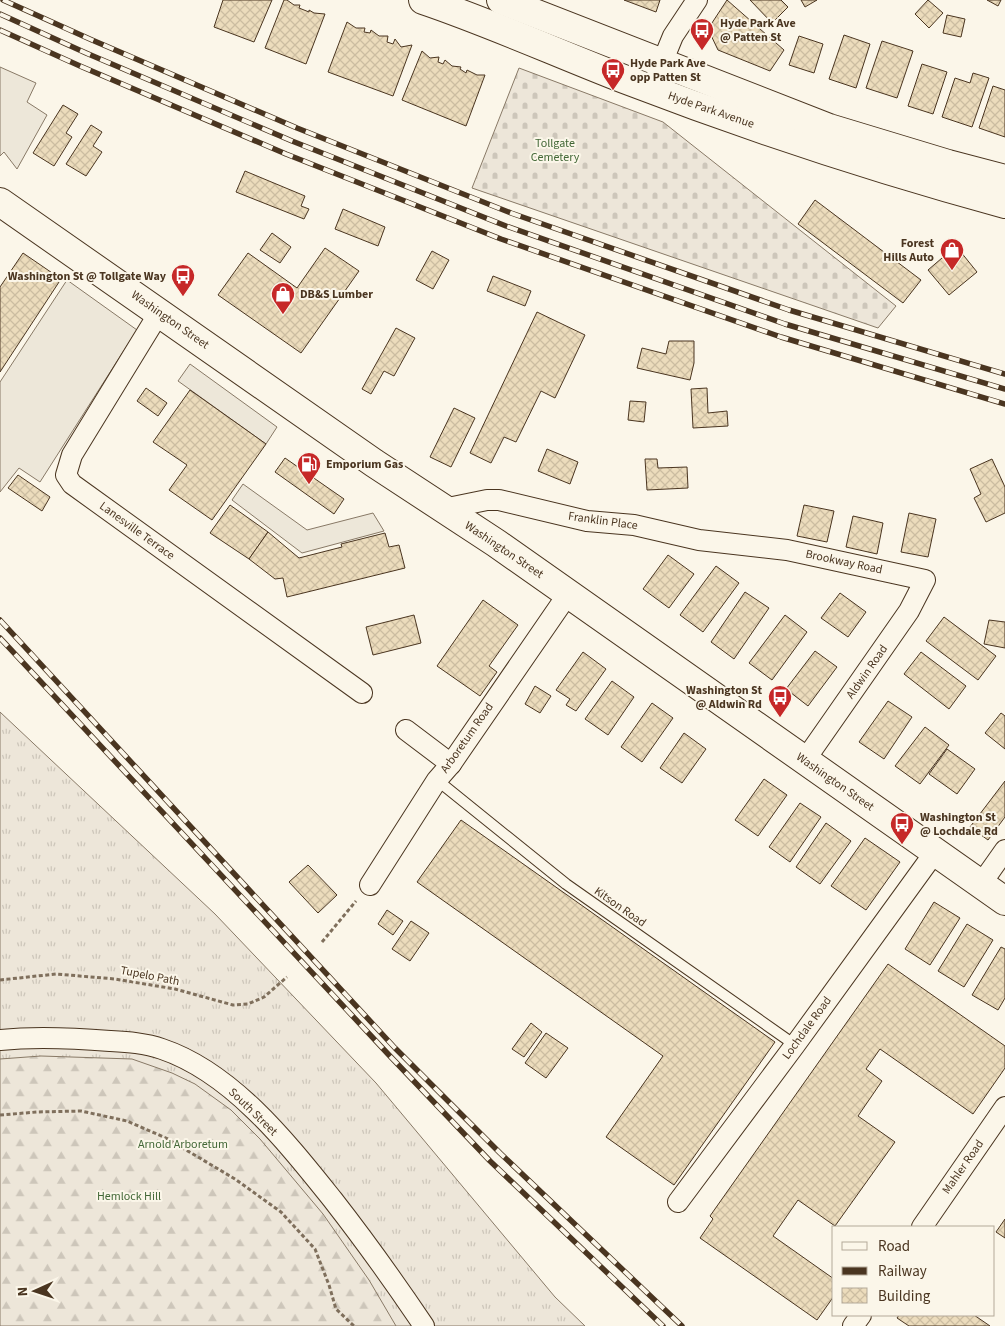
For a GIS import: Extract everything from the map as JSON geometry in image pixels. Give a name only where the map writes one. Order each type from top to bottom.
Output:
[{"type":"main road","name":"Hyde Park Avenue","points":[[423,0],[650,88],[829,152],[1005,204]]},
{"type":"main road","name":"Hyde Park Avenue","points":[[501,0],[829,128],[1005,179]]},
{"type":"main road","name":"Washington Street","points":[[0,202],[374,463],[568,594],[1005,901]]},
{"type":"street","points":[[650,88],[663,63],[673,36],[697,0]]},
{"type":"street","name":"Lanesville Terrace","points":[[159,313],[72,455],[66,475],[72,484],[362,693]]},
{"type":"street","name":"Franklin Place","points":[[443,509],[494,500],[587,521],[646,527],[699,540],[763,547]]},
{"type":"street","name":"Brookway Road","points":[[763,547],[802,553],[925,580]]},
{"type":"street","name":"Aldwin Road","points":[[805,760],[910,612],[925,580]]},
{"type":"street","name":"Arboretum Road","points":[[370,885],[437,780],[451,764],[568,594]]},
{"type":"street","points":[[406,730],[451,764]]},
{"type":"street","points":[[981,884],[1005,850]]},
{"type":"street","name":"Lochdale Road","points":[[678,1202],[935,852]]},
{"type":"street","name":"South Street","points":[[0,1040],[62,1038],[136,1043],[161,1048],[194,1063],[222,1082],[246,1103],[295,1154],[386,1270],[424,1326]]},
{"type":"street","name":"Mahler Road","points":[[923,1226],[1005,1107]]},
{"type":"lane","name":"Kitson Road","points":[[437,780],[566,884],[794,1045]]},
{"type":"path","points":[[322,942],[370,885]]},
{"type":"path","name":"Tupelo Path","points":[[0,980],[56,974],[115,978],[175,989],[233,1005],[248,1004],[264,997],[287,977]]},
{"type":"path","points":[[0,1115],[37,1112],[81,1112],[127,1121],[166,1138],[235,1179],[281,1212],[315,1249],[336,1309],[354,1326]]},
{"type":"green space","name":"Tollgate Cemetery","points":[[519,68],[663,122],[896,306],[878,328],[472,188]]},
{"type":"green space","name":"Arnold Arboretum","points":[[0,712],[215,914],[376,1083],[555,1297],[585,1326],[0,1326]]},
{"type":"green space","name":"Hemlock Hill","points":[[41,1056],[132,1059],[172,1073],[195,1084],[231,1110],[260,1139],[323,1214],[369,1280],[396,1326],[0,1326],[0,1059]]},
{"type":"shaded area","points":[[0,67],[36,83],[27,102],[47,115],[17,169],[4,152],[0,156]]},
{"type":"shaded area","points":[[67,280],[137,330],[40,482],[19,468],[0,492],[0,382]]},
{"type":"shaded area","points":[[190,364],[277,427],[266,444],[178,381]]},
{"type":"shaded area","points":[[243,484],[307,530],[373,513],[384,531],[302,553],[232,500]]},
{"type":"building","points":[[223,0],[272,0],[254,42],[214,27]]},
{"type":"building","points":[[284,0],[294,5],[300,5],[299,8],[309,12],[309,10],[314,13],[325,14],[306,64],[265,48]]},
{"type":"building","points":[[624,0],[660,0],[656,12]]},
{"type":"building","points":[[727,0],[784,50],[770,71],[718,50],[708,29]]},
{"type":"building","points":[[750,0],[781,0],[788,7],[772,23]]},
{"type":"building","points":[[801,0],[817,0],[805,7]]},
{"type":"building","points":[[928,0],[943,13],[929,28],[915,14]]},
{"type":"building","points":[[987,0],[1001,0],[998,6]]},
{"type":"building","points":[[947,15],[965,19],[961,37],[943,33]]},
{"type":"building","points":[[347,22],[356,28],[365,28],[364,32],[370,33],[371,30],[379,36],[388,36],[387,42],[393,44],[395,39],[401,47],[412,45],[393,96],[328,72]]},
{"type":"building","points":[[844,35],[870,44],[856,88],[829,79]]},
{"type":"building","points":[[799,36],[823,44],[814,73],[789,65]]},
{"type":"building","points":[[882,41],[913,51],[897,98],[866,88]]},
{"type":"building","points":[[422,51],[430,58],[439,57],[438,62],[443,64],[445,60],[452,66],[461,67],[460,69],[466,73],[467,70],[477,75],[485,75],[466,126],[402,100]]},
{"type":"building","points":[[922,64],[947,72],[933,114],[908,106]]},
{"type":"building","points":[[973,73],[989,78],[972,127],[942,117],[955,78],[970,83]]},
{"type":"building","points":[[993,86],[1005,90],[1005,137],[979,128]]},
{"type":"building","points":[[63,105],[78,114],[66,133],[72,137],[54,166],[33,153]]},
{"type":"building","points":[[91,125],[102,132],[93,146],[102,152],[86,176],[66,164]]},
{"type":"building","points":[[245,171],[305,196],[301,206],[309,209],[304,219],[236,192]]},
{"type":"building","points":[[815,200],[921,280],[903,303],[798,224]]},
{"type":"building","points":[[343,209],[385,227],[378,246],[335,229]]},
{"type":"building","points":[[272,233],[291,247],[280,263],[260,250]]},
{"type":"building","name":"Forest Hills Auto","points":[[956,246],[977,272],[949,295],[928,270]]},
{"type":"building","points":[[325,248],[359,271],[301,353],[218,295],[248,253],[297,288]]},
{"type":"building","points":[[432,251],[449,260],[433,289],[416,280]]},
{"type":"building","points":[[23,253],[61,279],[0,372],[0,287]]},
{"type":"building","points":[[493,276],[531,291],[525,306],[487,291]]},
{"type":"building","points":[[537,312],[585,335],[555,398],[541,391],[516,442],[504,437],[491,463],[470,453]]},
{"type":"building","points":[[396,328],[415,338],[394,376],[384,371],[371,394],[362,389]]},
{"type":"building","points":[[669,341],[694,341],[694,363],[690,380],[637,368],[642,348],[666,354]]},
{"type":"building","points":[[146,388],[167,403],[158,416],[137,401]]},
{"type":"building","points":[[707,388],[708,413],[727,411],[728,426],[693,428],[691,389]]},
{"type":"building","points":[[190,390],[266,444],[212,520],[169,490],[187,465],[153,442]]},
{"type":"building","points":[[630,401],[646,402],[644,422],[628,420]]},
{"type":"building","points":[[454,408],[475,418],[451,467],[430,457]]},
{"type":"building","points":[[547,449],[578,462],[570,484],[538,471]]},
{"type":"building","points":[[285,458],[344,499],[334,514],[275,472]]},
{"type":"building","points":[[645,459],[657,459],[658,468],[687,467],[688,488],[647,490]]},
{"type":"building","points":[[992,459],[1005,487],[1005,513],[986,522],[974,498],[981,494],[970,469]]},
{"type":"building","points":[[18,475],[50,497],[42,511],[8,488]]},
{"type":"building","points":[[230,505],[268,532],[249,559],[210,533]]},
{"type":"building","points":[[804,505],[834,511],[827,542],[797,536]]},
{"type":"building","points":[[909,513],[936,519],[928,557],[901,552]]},
{"type":"building","points":[[853,516],[883,523],[877,554],[846,547]]},
{"type":"building","points":[[268,532],[299,558],[342,547],[341,544],[385,533],[389,547],[399,545],[405,568],[287,597],[283,578],[275,579],[249,559]]},
{"type":"building","points":[[668,555],[694,574],[669,608],[643,589]]},
{"type":"building","points":[[716,566],[739,583],[703,632],[680,615]]},
{"type":"building","points":[[745,592],[769,608],[734,659],[711,642]]},
{"type":"building","points":[[840,593],[866,612],[848,637],[821,618]]},
{"type":"building","points":[[483,600],[518,625],[489,666],[497,672],[480,696],[437,666]]},
{"type":"building","points":[[414,615],[421,643],[373,655],[366,627]]},
{"type":"building","points":[[785,615],[807,632],[772,680],[749,663]]},
{"type":"building","points":[[944,617],[996,656],[978,680],[926,641]]},
{"type":"building","points":[[989,620],[1005,622],[1005,648],[984,644]]},
{"type":"building","points":[[815,651],[837,667],[808,706],[786,689]]},
{"type":"building","points":[[583,652],[606,669],[576,711],[566,705],[570,699],[556,690]]},
{"type":"building","points":[[921,652],[966,686],[949,709],[904,674]]},
{"type":"building","points":[[612,681],[634,697],[608,735],[585,719]]},
{"type":"building","points":[[535,686],[551,696],[540,713],[525,704]]},
{"type":"building","points":[[888,701],[912,717],[884,759],[859,742]]},
{"type":"building","points":[[652,703],[673,718],[642,762],[621,747]]},
{"type":"building","points":[[1001,713],[1005,716],[1005,749],[985,733]]},
{"type":"building","points":[[925,727],[949,745],[920,784],[895,766]]},
{"type":"building","points":[[684,733],[706,749],[682,783],[660,768]]},
{"type":"building","points":[[947,749],[975,769],[957,794],[929,774]]},
{"type":"building","points":[[764,779],[787,795],[758,836],[735,820]]},
{"type":"building","points":[[1005,781],[1005,817],[988,840],[970,827]]},
{"type":"building","points":[[800,803],[821,817],[790,862],[769,847]]},
{"type":"building","points":[[461,820],[775,1042],[674,1185],[606,1137],[663,1056],[417,882]]},
{"type":"building","points":[[826,823],[851,841],[820,884],[796,867]]},
{"type":"building","points":[[865,838],[900,862],[866,910],[831,886]]},
{"type":"building","points":[[308,865],[337,895],[318,913],[289,882]]},
{"type":"building","points":[[934,902],[960,918],[930,965],[905,949]]},
{"type":"building","points":[[387,910],[403,921],[393,935],[378,924]]},
{"type":"building","points":[[411,921],[429,933],[410,961],[392,949]]},
{"type":"building","points":[[967,924],[993,940],[964,987],[938,971]]},
{"type":"building","points":[[1001,947],[1005,949],[1005,998],[998,1010],[972,995]]},
{"type":"building","points":[[888,964],[1005,1046],[1005,1068],[973,1114],[880,1049],[866,1069],[882,1081],[858,1116],[895,1142],[835,1226],[798,1200],[773,1236],[832,1278],[832,1299],[817,1320],[700,1238],[713,1219],[710,1216]]},
{"type":"building","points":[[531,1023],[542,1032],[524,1057],[512,1049]]},
{"type":"building","points":[[546,1033],[568,1048],[546,1078],[525,1063]]},
{"type":"building","points":[[1005,1219],[1005,1238],[996,1232]]},
{"type":"building","points":[[898,1316],[975,1316],[990,1326],[909,1326],[897,1318]]},
{"type":"railway","points":[[3,0],[297,128],[511,213],[789,310],[1005,374]]},
{"type":"railway","points":[[0,14],[292,141],[506,226],[785,324],[1005,389]]},
{"type":"railway","points":[[0,30],[286,154],[501,239],[781,337],[1005,404]]},
{"type":"railway","points":[[0,620],[395,1048],[500,1153],[682,1326]]},
{"type":"railway","points":[[0,638],[490,1161],[663,1326]]},
{"type":"place","name":"Hyde Park Ave @ Patten St","points":[[702,51]]},
{"type":"place","name":"Hyde Park Ave opp Patten St","points":[[613,91]]},
{"type":"place","name":"Forest Hills Auto","points":[[952,271]]},
{"type":"place","name":"Washington St @ Tollgate Way","points":[[183,297]]},
{"type":"place","name":"DB&S Lumber","points":[[283,315]]},
{"type":"place","name":"Emporium Gas","points":[[309,485]]},
{"type":"place","name":"Washington St @ Aldwin Rd","points":[[780,718]]},
{"type":"place","name":"Washington St @ Lochdale Rd","points":[[902,845]]}]
